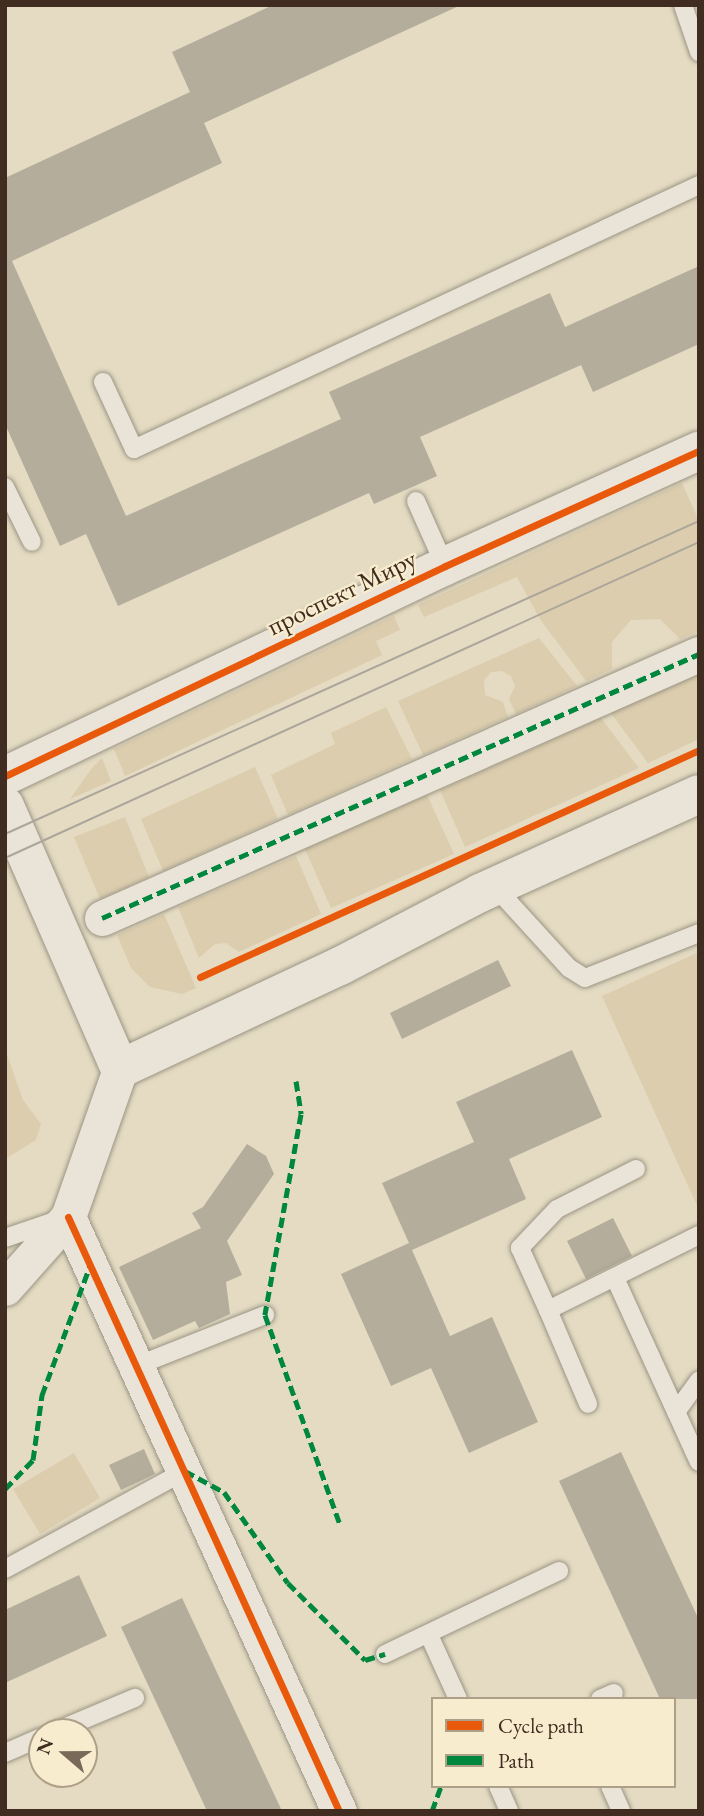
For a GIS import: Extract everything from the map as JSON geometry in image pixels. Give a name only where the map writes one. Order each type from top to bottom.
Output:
[{"type":"street","name":"проспект Миру","points":[[5,776],[445,566],[699,452]]},
{"type":"street","points":[[102,918],[699,654]]},
{"type":"street","points":[[120,1069],[340,966],[495,887],[699,794]]},
{"type":"street","points":[[5,806],[120,1069],[68,1217],[5,1288]]},
{"type":"street","points":[[68,1217],[339,1811]]},
{"type":"lane","points":[[683,5],[699,52]]},
{"type":"lane","points":[[103,382],[134,449],[699,185]]},
{"type":"lane","points":[[5,487],[32,542]]},
{"type":"lane","points":[[415,501],[445,566]]},
{"type":"lane","points":[[495,887],[569,968],[585,978],[699,933]]},
{"type":"lane","points":[[588,1404],[520,1248],[557,1209],[636,1169]]},
{"type":"lane","points":[[5,1238],[68,1217]]},
{"type":"lane","points":[[548,1310],[699,1235]]},
{"type":"lane","points":[[615,1278],[699,1462]]},
{"type":"lane","points":[[136,1366],[265,1315]]},
{"type":"lane","points":[[676,1412],[699,1380]]},
{"type":"lane","points":[[5,1569],[185,1471]]},
{"type":"lane","points":[[385,1654],[559,1571]]},
{"type":"lane","points":[[429,1635],[457,1697]]},
{"type":"lane","points":[[87,1718],[135,1698]]},
{"type":"lane","points":[[5,1753],[28,1743]]},
{"type":"lane","points":[[499,1788],[509,1811]]},
{"type":"lane","points":[[611,1788],[621,1811]]},
{"type":"shaded area","points":[[682,483],[699,521],[699,631],[680,639],[660,619],[631,620],[612,642],[612,669],[586,681],[540,619],[517,577],[424,617],[418,605]]},
{"type":"shaded area","points":[[394,616],[400,630],[376,641],[382,655],[125,776],[114,749]]},
{"type":"shaded area","points":[[539,638],[577,686],[516,714],[509,699],[515,686],[511,676],[502,671],[491,672],[484,680],[485,695],[503,702],[508,717],[423,755],[398,701]]},
{"type":"shaded area","points":[[699,674],[699,739],[648,763],[610,712]]},
{"type":"shaded area","points":[[386,707],[412,759],[288,815],[271,775],[335,744],[331,733]]},
{"type":"shaded area","points":[[601,718],[639,768],[465,847],[440,790]]},
{"type":"shaded area","points":[[102,758],[111,781],[70,799],[92,768]]},
{"type":"shaded area","points":[[255,767],[278,819],[163,871],[141,819]]},
{"type":"shaded area","points":[[427,795],[454,854],[331,908],[305,849]]},
{"type":"shaded area","points":[[125,817],[149,877],[100,899],[74,837]]},
{"type":"shaded area","points":[[296,856],[321,914],[239,952],[226,943],[215,944],[199,958],[178,907]]},
{"type":"shaded area","points":[[164,914],[196,988],[182,994],[150,987],[131,968],[117,935]]},
{"type":"shaded area","points":[[699,952],[699,1210],[602,996]]},
{"type":"shaded area","points":[[5,1049],[23,1100],[41,1124],[36,1140],[5,1159]]},
{"type":"shaded area","points":[[74,1453],[100,1498],[40,1534],[13,1489]]},
{"type":"building","points":[[273,5],[461,5],[204,123],[222,163],[12,261],[126,516],[341,419],[329,392],[550,293],[565,327],[699,266],[699,344],[593,392],[581,365],[420,437],[437,476],[374,504],[369,493],[118,606],[86,534],[60,546],[5,424],[5,178],[190,92],[172,52]]},
{"type":"building","points":[[498,960],[511,986],[402,1039],[390,1013]]},
{"type":"building","points":[[572,1050],[602,1117],[509,1159],[526,1199],[412,1250],[450,1336],[492,1317],[538,1422],[469,1453],[431,1368],[391,1386],[341,1274],[409,1243],[382,1183],[474,1142],[456,1102]]},
{"type":"building","points":[[247,1144],[266,1156],[274,1174],[227,1241],[242,1275],[226,1282],[230,1314],[199,1328],[195,1321],[153,1340],[119,1267],[201,1228],[192,1213],[203,1207]]},
{"type":"building","points":[[613,1218],[632,1256],[586,1279],[567,1241]]},
{"type":"building","points":[[144,1449],[155,1474],[121,1490],[109,1465]]},
{"type":"building","points":[[621,1452],[699,1620],[699,1699],[659,1697],[559,1481]]},
{"type":"building","points":[[79,1575],[107,1636],[5,1683],[5,1610]]},
{"type":"building","points":[[182,1598],[282,1811],[207,1811],[121,1627]]},
{"type":"tram line","points":[[5,834],[699,521]]},
{"type":"tram line","points":[[5,858],[699,542]]},
{"type":"marked path","points":[[102,918],[699,654]]},
{"type":"marked path","points":[[296,1081],[301,1114],[265,1315],[340,1524]]},
{"type":"marked path","points":[[5,1489],[33,1460],[42,1395],[90,1266]]},
{"type":"marked path","points":[[185,1471],[224,1492],[288,1583],[365,1660],[385,1654]]},
{"type":"marked path","points":[[432,1811],[440,1788]]},
{"type":"cycle path","points":[[5,776],[445,566],[699,451]]},
{"type":"cycle path","points":[[200,977],[699,750]]},
{"type":"cycle path","points":[[68,1217],[339,1811]]}]
